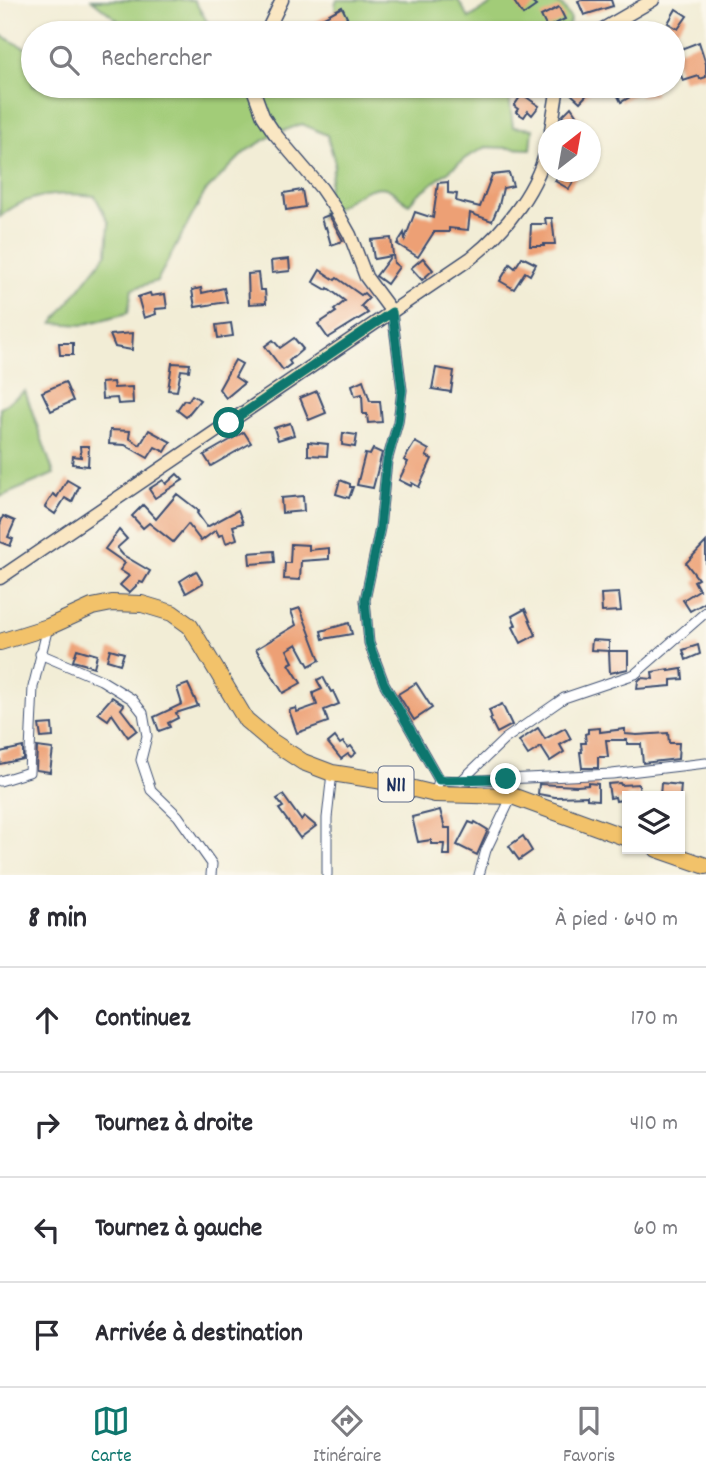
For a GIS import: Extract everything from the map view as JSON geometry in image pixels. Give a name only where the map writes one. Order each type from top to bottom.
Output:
[{"type":"highway","name":"N11","points":[[0,642],[47,628],[92,607],[112,603],[142,604],[172,612],[190,626],[246,720],[303,762],[332,773],[512,796],[622,836]]},
{"type":"highway","points":[[671,854],[706,866]]},
{"type":"main road","points":[[272,21],[282,0]]},
{"type":"main road","points":[[617,21],[653,0]]},
{"type":"main road","points":[[256,98],[263,116],[275,134],[336,210],[350,234],[366,277],[392,312]]},
{"type":"main road","points":[[553,119],[556,98]]},
{"type":"main road","points":[[0,578],[471,258],[495,237],[512,216],[538,174]]},
{"type":"street","points":[[392,312],[402,390],[398,422],[387,461],[380,528],[365,600],[369,643],[384,683],[437,787],[461,781],[612,774],[706,763]]},
{"type":"street","points":[[461,781],[505,739],[564,698],[595,690],[635,674],[706,612]]},
{"type":"street","points":[[0,781],[29,772],[33,687],[47,628]]},
{"type":"street","points":[[40,654],[101,680],[132,699],[143,713],[147,736],[141,760],[151,790],[178,816],[212,864],[211,875]]},
{"type":"street","points":[[327,875],[327,818],[332,773]]},
{"type":"street","points":[[479,875],[486,850],[512,796]]},
{"type":"green space","points":[[92,0],[194,0],[207,21],[119,21]]},
{"type":"green space","points":[[337,0],[458,0],[469,18],[498,0],[550,0],[562,5],[571,19],[337,21]]},
{"type":"green space","points":[[0,35],[21,46],[21,98],[509,98],[513,127],[533,129],[531,149],[486,147],[467,157],[409,204],[389,189],[378,187],[361,193],[320,218],[335,163],[327,135],[302,124],[275,134],[246,151],[205,192],[157,281],[132,289],[128,313],[82,325],[53,323],[107,253],[109,223],[95,196],[45,196],[21,203],[0,217]]},
{"type":"green space","points":[[25,391],[54,474],[0,497],[0,408]]},
{"type":"building","points":[[513,0],[529,0],[536,6],[523,15]]},
{"type":"building","points":[[611,0],[613,6],[584,15],[578,1]]},
{"type":"building","points":[[342,7],[349,21],[317,21]]},
{"type":"building","points":[[559,7],[565,19],[544,21],[541,16]]},
{"type":"building","points":[[676,9],[687,16],[684,21],[669,21]]},
{"type":"building","points":[[699,42],[706,64],[706,77],[685,80],[685,47]]},
{"type":"building","points":[[519,98],[528,98],[539,106],[532,115],[528,111],[524,117],[516,112],[518,109],[514,106]]},
{"type":"building","points":[[571,107],[579,119],[564,119],[562,116]]},
{"type":"building","points":[[509,173],[513,186],[503,188],[492,221],[470,213],[468,230],[449,228],[449,232],[434,232],[418,257],[397,244],[404,233],[405,239],[415,212],[433,218],[438,183],[448,182],[448,193],[457,194],[456,201],[480,207],[492,175]]},
{"type":"building","points":[[557,182],[573,182],[569,189]]},
{"type":"building","points":[[302,190],[305,207],[286,210],[284,193]]},
{"type":"building","points":[[329,215],[343,241],[331,245],[321,218]]},
{"type":"building","points":[[545,218],[552,218],[555,244],[530,246],[531,224],[546,224]]},
{"type":"building","points":[[391,238],[394,263],[399,267],[387,284],[376,276],[391,256],[374,259],[371,240]]},
{"type":"building","points":[[522,257],[536,264],[530,275],[525,272],[514,289],[500,281],[510,264],[515,268]]},
{"type":"building","points":[[423,258],[433,270],[422,280],[411,268]]},
{"type":"building","points":[[289,259],[290,271],[272,273],[271,261]]},
{"type":"building","points":[[320,270],[369,298],[361,306],[368,313],[328,338],[318,324],[336,312],[334,310],[345,301],[328,288],[327,290],[313,282]]},
{"type":"building","points":[[258,273],[260,290],[265,290],[266,303],[249,304],[248,274]]},
{"type":"building","points":[[201,288],[202,293],[224,288],[227,302],[195,307],[192,290]]},
{"type":"building","points":[[150,293],[151,296],[165,294],[167,308],[155,309],[156,314],[144,318],[138,297]]},
{"type":"building","points":[[231,323],[233,336],[218,338],[216,325]]},
{"type":"building","points":[[133,333],[132,350],[115,347],[110,335]]},
{"type":"building","points":[[294,338],[303,349],[283,370],[265,346],[273,340],[280,348]]},
{"type":"building","points":[[59,343],[73,343],[73,355],[60,355]]},
{"type":"building","points":[[235,360],[242,364],[235,377],[244,383],[226,398],[219,389]]},
{"type":"building","points":[[172,363],[190,364],[189,371],[181,370],[177,391],[168,390]]},
{"type":"building","points":[[436,368],[454,371],[451,392],[432,389]]},
{"type":"building","points":[[363,380],[370,401],[380,401],[382,422],[368,423],[367,414],[363,414],[362,394],[355,396],[352,385]]},
{"type":"building","points":[[65,382],[73,401],[51,411],[42,392]]},
{"type":"building","points":[[113,382],[114,388],[132,387],[133,403],[118,404],[117,398],[102,399],[101,383]]},
{"type":"building","points":[[317,391],[326,413],[309,420],[300,398]]},
{"type":"building","points":[[192,395],[200,400],[186,417],[177,410],[184,400],[188,401]]},
{"type":"building","points":[[290,423],[294,435],[278,440],[274,428]]},
{"type":"building","points":[[110,430],[130,431],[129,438],[140,445],[149,430],[171,442],[165,452],[155,447],[148,458],[125,445],[109,444]]},
{"type":"building","points":[[244,432],[251,443],[211,466],[204,455]]},
{"type":"building","points":[[343,433],[357,435],[355,447],[342,445]]},
{"type":"building","points":[[308,442],[328,444],[327,456],[308,455]]},
{"type":"building","points":[[415,442],[429,450],[426,456],[432,459],[419,487],[399,480],[408,462],[404,460]]},
{"type":"building","points":[[80,446],[89,446],[88,466],[72,464],[73,456],[81,457]]},
{"type":"building","points":[[373,449],[382,453],[373,488],[357,485],[365,454],[370,455]]},
{"type":"building","points":[[177,474],[183,480],[155,498],[149,489],[163,480],[166,484]]},
{"type":"building","points":[[67,480],[79,487],[72,502],[65,498],[55,514],[45,507],[53,494],[57,497]]},
{"type":"building","points":[[340,480],[353,487],[349,498],[336,494]]},
{"type":"building","points":[[177,494],[199,511],[197,513],[207,527],[238,510],[243,523],[233,526],[237,539],[226,543],[223,534],[219,536],[216,530],[201,541],[188,524],[173,542],[149,523],[143,528],[132,516],[143,505],[156,519]]},
{"type":"building","points":[[303,496],[304,511],[282,513],[281,498]]},
{"type":"building","points":[[3,516],[15,521],[8,537],[13,539],[10,546],[0,542]]},
{"type":"building","points":[[119,530],[127,539],[117,548],[123,555],[150,571],[143,583],[140,582],[129,593],[120,585],[129,576],[120,570],[125,563],[105,549]]},
{"type":"building","points":[[706,542],[706,602],[690,611],[683,600],[699,590],[694,581],[698,579],[686,563]]},
{"type":"building","points":[[291,544],[309,545],[309,550],[329,548],[329,559],[301,561],[300,580],[284,579],[285,563],[290,563]]},
{"type":"building","points":[[274,551],[275,562],[250,564],[249,553]]},
{"type":"building","points":[[196,571],[203,583],[186,593],[180,581]]},
{"type":"building","points":[[619,593],[621,611],[602,612],[601,594]]},
{"type":"building","points":[[300,608],[320,660],[309,666],[297,644],[287,650],[293,662],[289,664],[301,683],[283,693],[256,649],[296,625],[291,611]]},
{"type":"building","points":[[525,609],[536,635],[521,643],[513,627],[516,625],[512,616]]},
{"type":"building","points":[[349,623],[352,634],[323,639],[321,631]]},
{"type":"building","points":[[592,640],[609,641],[609,651],[591,650]]},
{"type":"building","points":[[698,645],[700,654],[686,660],[683,650]]},
{"type":"building","points":[[77,649],[97,655],[94,667],[73,661]]},
{"type":"building","points":[[110,649],[124,653],[120,664],[107,660]]},
{"type":"building","points":[[609,651],[628,651],[628,669],[610,673]]},
{"type":"building","points":[[682,669],[683,679],[671,680],[671,686],[637,689],[641,678],[653,679],[652,672]]},
{"type":"building","points":[[323,677],[339,704],[324,710],[328,722],[297,733],[289,710],[296,708],[297,712],[317,705],[313,693],[322,689],[317,680]]},
{"type":"building","points":[[416,683],[432,708],[414,720],[398,694]]},
{"type":"building","points":[[188,684],[198,706],[176,713],[178,718],[168,723],[170,727],[159,731],[154,717],[182,704],[177,688]]},
{"type":"building","points":[[112,697],[124,705],[121,709],[137,730],[128,737],[112,714],[108,720],[98,713]]},
{"type":"building","points":[[502,704],[512,725],[497,733],[489,710]]},
{"type":"building","points":[[52,724],[53,737],[41,738],[39,725]]},
{"type":"building","points":[[538,728],[545,739],[565,728],[571,739],[560,745],[564,752],[550,761],[541,747],[528,755],[519,741]]},
{"type":"building","points":[[600,728],[600,732],[625,729],[625,734],[637,735],[668,733],[669,743],[679,743],[678,759],[643,763],[641,744],[627,744],[627,740],[606,740],[608,757],[598,757],[598,768],[582,768],[580,752],[581,743],[586,743],[585,734],[588,729]]},
{"type":"building","points":[[335,737],[340,744],[343,742],[348,748],[351,746],[356,753],[341,759],[328,743]]},
{"type":"building","points":[[23,747],[23,759],[0,764],[0,752]]},
{"type":"building","points":[[37,747],[53,749],[50,772],[36,770]]},
{"type":"building","points":[[661,783],[681,785],[680,791],[660,791]]},
{"type":"building","points":[[539,784],[577,786],[598,784],[598,800],[587,799],[587,796],[555,797],[538,794]]},
{"type":"building","points":[[608,784],[639,784],[640,791],[622,791],[622,800],[616,801],[615,797],[610,798]]},
{"type":"building","points":[[283,795],[301,820],[304,816],[316,826],[300,838],[279,809],[283,807],[277,799]]},
{"type":"building","points":[[440,810],[445,828],[450,828],[450,855],[443,855],[444,844],[431,844],[431,840],[418,842],[412,817]]},
{"type":"building","points":[[469,822],[475,822],[488,830],[477,855],[457,845]]},
{"type":"building","points":[[523,836],[532,851],[519,860],[509,846]]},
{"type":"route","points":[[229,423],[392,312],[402,390],[398,422],[387,461],[380,528],[365,600],[369,643],[384,683],[439,780],[506,779]]}]
